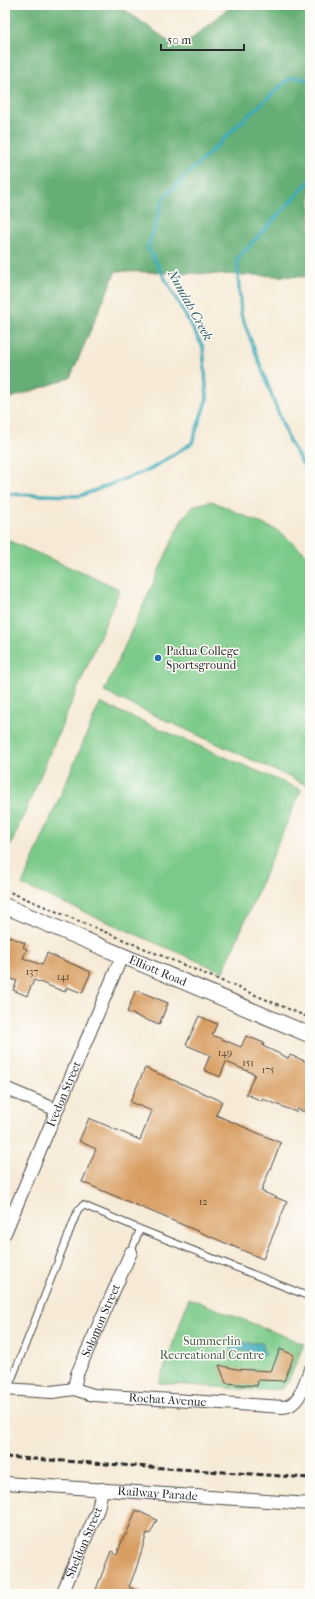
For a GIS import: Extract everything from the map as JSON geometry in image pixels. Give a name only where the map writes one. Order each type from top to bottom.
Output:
[{"type":"street","name":"Elliott Road","points":[[5,906],[310,1035]]},
{"type":"street","name":"Ivedon Street","points":[[5,1233],[122,956]]},
{"type":"street","points":[[5,1088],[57,1110]]},
{"type":"street","name":"Solomon Street","points":[[74,1389],[77,1374],[131,1252]]},
{"type":"street","name":"Rochat Avenue","points":[[7,1389],[52,1392],[74,1389],[93,1395],[283,1407],[293,1404],[297,1400],[310,1370]]},
{"type":"street","name":"Railway Parade","points":[[5,1483],[310,1504]]},
{"type":"street","name":"Sheldon Street","points":[[62,1594],[98,1509],[102,1489]]},
{"type":"lane","points":[[7,1389],[78,1210],[83,1205],[310,1297]]},
{"type":"lane","points":[[131,1252],[140,1229]]},
{"type":"path","points":[[5,890],[310,1018]]},
{"type":"green space","points":[[5,5],[118,5],[180,49],[232,5],[310,5],[310,277],[116,271],[70,378],[5,400]]},
{"type":"green space","points":[[212,501],[278,531],[310,557],[309,786],[104,692],[182,519],[195,505]]},
{"type":"green space","points":[[5,539],[120,589],[10,847],[5,845]]},
{"type":"green space","points":[[100,703],[301,790],[223,972],[22,885]]},
{"type":"green space","name":"Summerlin Recreational Centre","points":[[189,1298],[304,1344],[288,1382],[282,1389],[258,1390],[159,1383]]},
{"type":"water","points":[[227,1336],[236,1338],[243,1343],[263,1343],[263,1351],[267,1354],[262,1357],[248,1351],[231,1351],[231,1343],[226,1339]]},
{"type":"building","points":[[5,935],[25,943],[23,947],[27,949],[23,958],[42,965],[47,953],[91,972],[82,993],[67,987],[65,992],[34,980],[27,996],[13,990],[17,981],[5,977]]},
{"type":"building","points":[[136,990],[168,1003],[159,1025],[127,1012]]},
{"type":"building","points":[[199,1016],[217,1024],[212,1035],[241,1047],[246,1036],[264,1043],[263,1046],[288,1058],[290,1055],[307,1062],[306,1064],[310,1066],[310,1114],[297,1109],[296,1112],[246,1094],[255,1074],[226,1062],[220,1077],[204,1070],[210,1055],[186,1045]]},
{"type":"building","points":[[145,1068],[222,1101],[216,1115],[281,1143],[261,1191],[287,1202],[263,1259],[82,1182],[96,1149],[79,1141],[89,1118],[140,1140],[152,1111],[130,1102]]},
{"type":"building","points":[[280,1349],[294,1355],[284,1381],[258,1380],[257,1386],[226,1383],[219,1365],[236,1369],[271,1371]]},
{"type":"building","points":[[136,1510],[157,1520],[150,1534],[147,1533],[129,1587],[145,1594],[100,1594],[95,1592],[111,1551],[117,1554]]},
{"type":"waterway","name":"Nundah Creek","points":[[5,494],[80,496],[151,469],[192,443],[207,398],[203,347],[148,248],[164,197],[239,124],[291,77],[310,80]]},
{"type":"waterway","name":"Nundah Creek","points":[[310,181],[237,259],[241,314],[289,441],[310,476]]},
{"type":"railway","points":[[5,1457],[310,1478]]},
{"type":"place","name":"Padua College Sportsground","points":[[158,658]]}]
